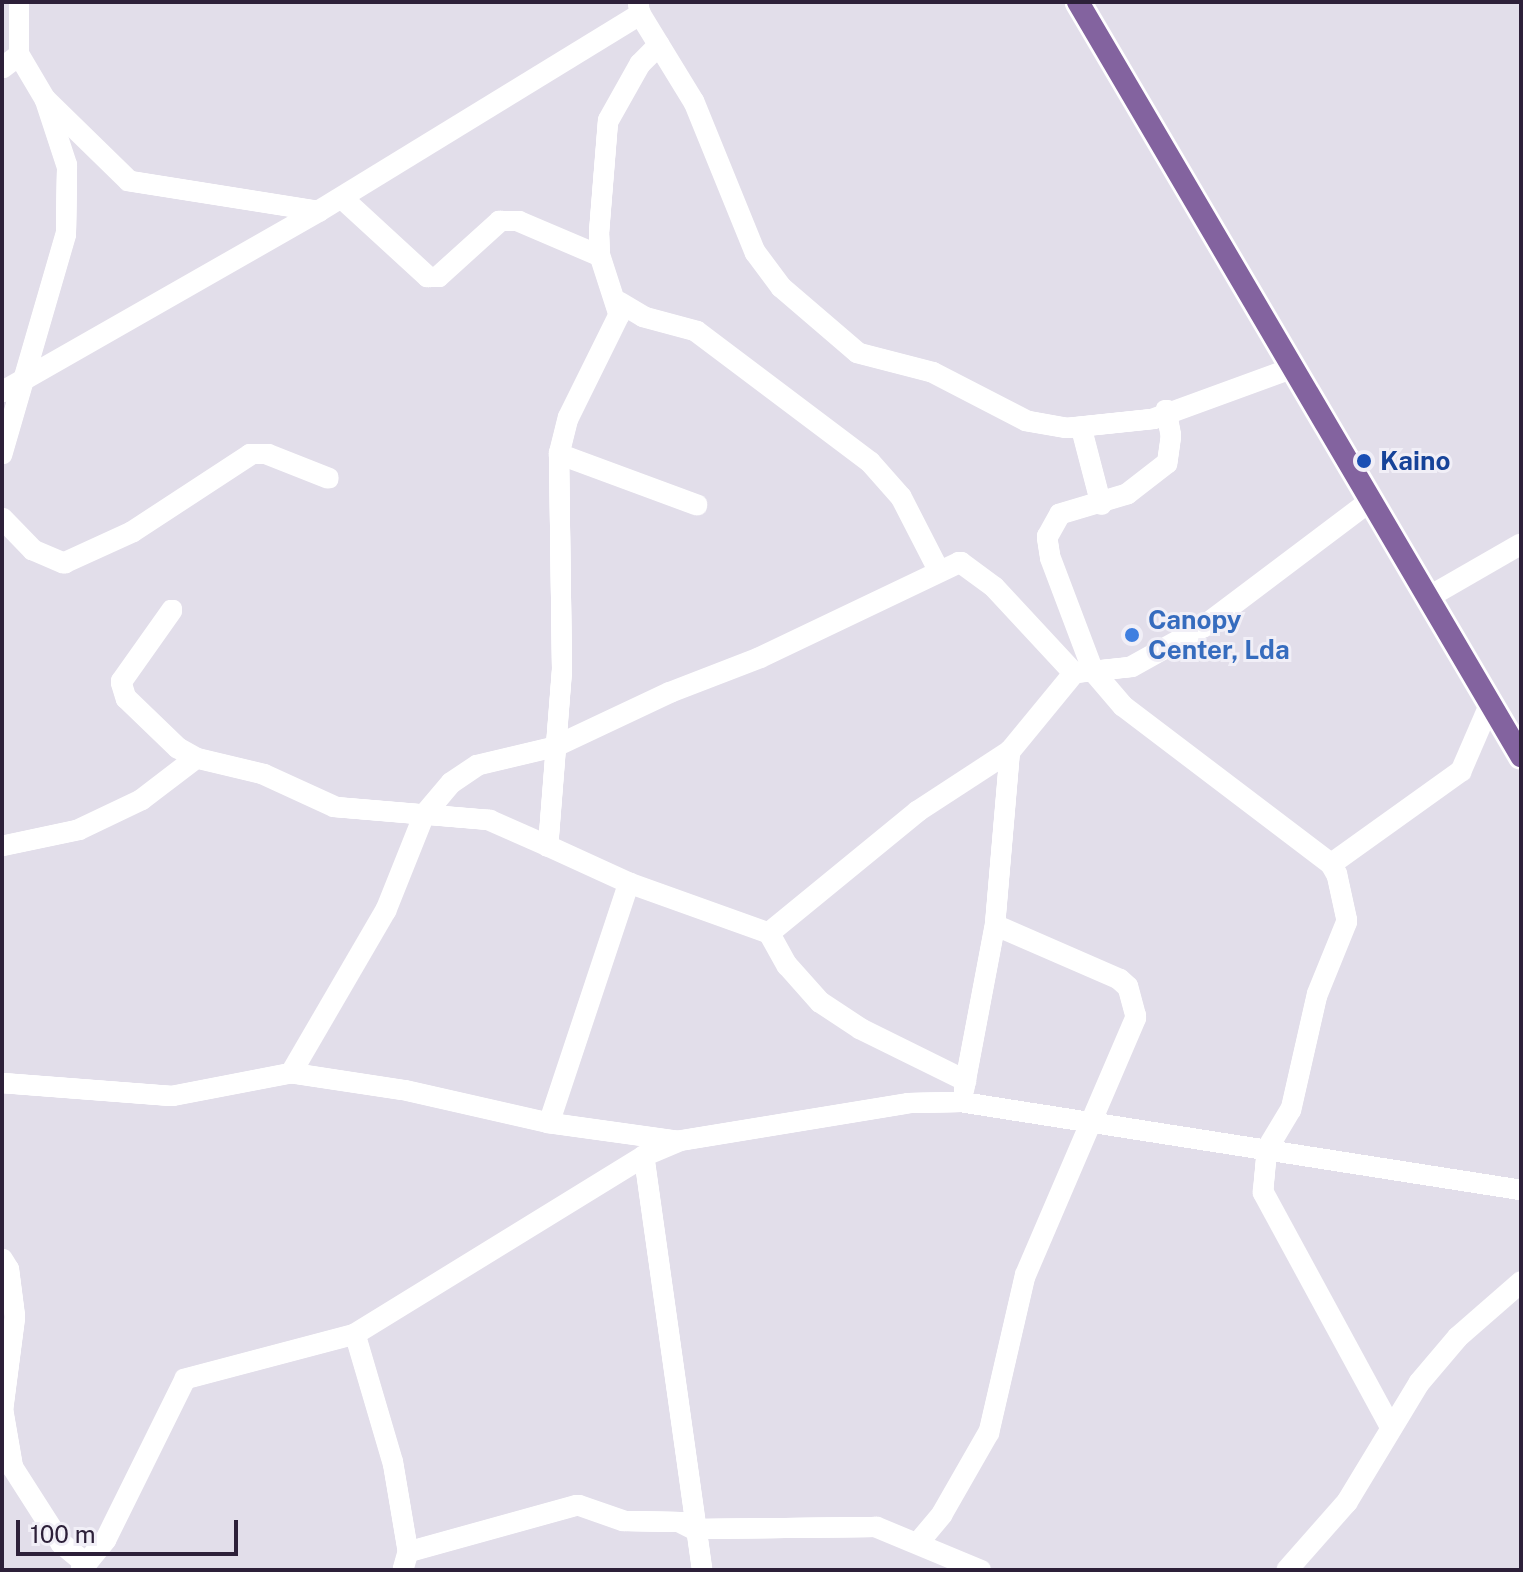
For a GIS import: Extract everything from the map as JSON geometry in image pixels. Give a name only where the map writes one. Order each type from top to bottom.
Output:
[{"type":"main road","points":[[1078,2],[1521,756]]},
{"type":"street","points":[[2,454],[66,233],[67,166],[45,99],[19,55],[19,2]]},
{"type":"street","points":[[2,392],[342,198],[639,8],[694,102],[755,252],[781,287],[828,332],[858,353],[932,372],[1027,421],[1081,427],[1153,419],[1166,410],[1292,368]]},
{"type":"street","points":[[548,846],[562,670],[559,454],[568,418],[613,332],[619,302],[600,256],[599,187],[608,121],[640,64],[659,45]]},
{"type":"street","points":[[2,68],[19,55]]},
{"type":"street","points":[[45,99],[129,181],[319,211]]},
{"type":"street","points":[[342,198],[428,277],[438,277],[500,221],[518,221],[600,256]]},
{"type":"street","points":[[619,302],[644,317],[696,331],[870,462],[901,497],[938,569]]},
{"type":"street","points":[[1166,410],[1171,436],[1167,463],[1127,494],[1060,514],[1047,537],[1057,581],[1093,671],[1134,715],[1331,864],[1344,893],[1347,921],[1317,995],[1291,1109],[1267,1149],[1265,1204],[1391,1428]]},
{"type":"street","points":[[1081,427],[1101,504]]},
{"type":"street","points":[[2,518],[33,550],[64,563],[132,532],[251,454],[267,454],[328,478]]},
{"type":"street","points":[[559,454],[697,505]]},
{"type":"street","points":[[769,933],[918,811],[1010,751],[1074,673],[1131,667],[1203,627],[1370,501]]},
{"type":"street","points":[[1427,598],[1521,544]]},
{"type":"street","points":[[291,1073],[386,910],[424,815],[451,783],[478,765],[554,747],[671,692],[759,658],[938,569],[960,562],[982,578],[1074,673]]},
{"type":"street","points":[[172,610],[121,682],[126,698],[196,758],[263,774],[335,807],[489,820],[629,883],[769,933],[787,965],[820,1002],[861,1029],[966,1081]]},
{"type":"street","points":[[1331,864],[1461,771],[1490,704]]},
{"type":"street","points":[[961,1102],[995,925],[1010,751]]},
{"type":"street","points":[[2,846],[78,830],[141,800],[196,758]]},
{"type":"street","points":[[549,1123],[629,883]]},
{"type":"street","points":[[918,1543],[942,1514],[989,1432],[1025,1276],[1136,1017],[1128,987],[995,925]]},
{"type":"street","points":[[2,1083],[172,1096],[291,1073],[404,1090],[549,1123],[678,1141]]},
{"type":"street","points":[[2,1259],[15,1317],[3,1410],[13,1468],[61,1543],[83,1567],[106,1539],[185,1379],[355,1334],[644,1156],[678,1141],[909,1103],[961,1102],[1521,1190]]},
{"type":"street","points":[[644,1156],[656,1213],[694,1529],[702,1570]]},
{"type":"street","points":[[1287,1570],[1347,1502],[1391,1428],[1458,1337],[1521,1282]]},
{"type":"street","points":[[355,1334],[393,1463],[408,1552],[403,1570]]},
{"type":"street","points":[[408,1552],[515,1525],[563,1506],[578,1505],[624,1521],[680,1522],[694,1529],[857,1525],[918,1543],[980,1570]]},
{"type":"place","name":"Kaino","points":[[1364,461]]},
{"type":"place","name":"Canopy Center, Lda","points":[[1132,635]]}]
